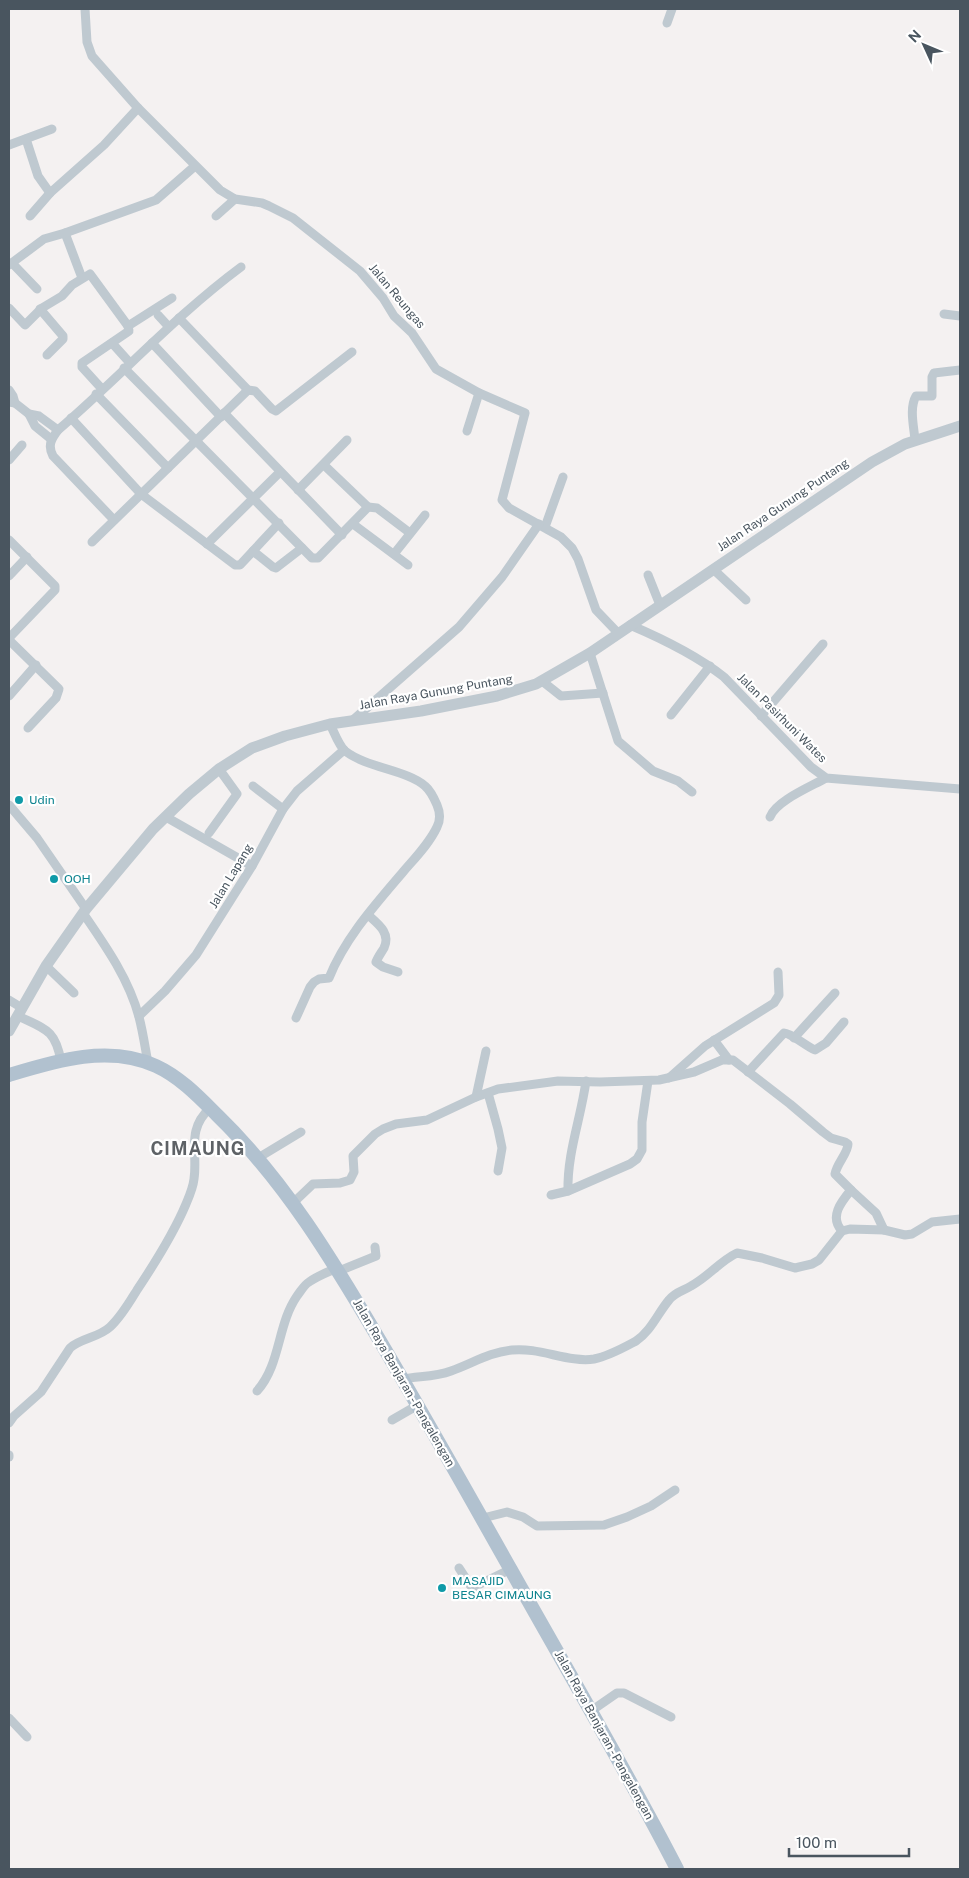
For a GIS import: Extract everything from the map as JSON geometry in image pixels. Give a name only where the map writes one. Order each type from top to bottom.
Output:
[{"type":"main road","name":"Jalan Raya Banjaran - Pangalengan","points":[[9,1075],[60,1061],[99,1056],[148,1062],[174,1076],[201,1098],[257,1156],[293,1203],[338,1270],[418,1405],[591,1710],[677,1869]]},
{"type":"street","name":"Jalan Reungas","points":[[85,9],[87,42],[92,56],[138,108],[220,190],[236,199],[262,203],[279,210],[352,263],[383,298],[394,316],[412,333],[436,369],[479,393],[525,413],[502,500],[509,508],[561,537],[572,548],[578,559],[596,610],[618,633]]},
{"type":"street","points":[[666,23],[672,9]]},
{"type":"street","points":[[30,216],[50,193],[104,144],[138,108]]},
{"type":"street","points":[[9,145],[52,129]]},
{"type":"street","points":[[26,139],[38,176],[50,193]]},
{"type":"street","points":[[37,290],[10,264],[41,240],[156,200],[195,166]]},
{"type":"street","points":[[216,216],[236,199]]},
{"type":"street","points":[[65,233],[82,278]]},
{"type":"street","points":[[114,520],[54,456],[51,452],[51,439],[99,391],[152,343],[217,285],[241,267]]},
{"type":"street","points":[[9,308],[25,325],[40,310],[62,296],[71,286],[88,274],[92,276],[129,330],[82,364],[99,391],[168,468]]},
{"type":"street","points":[[128,326],[172,298]]},
{"type":"street","points":[[40,310],[64,337],[47,355]]},
{"type":"street","points":[[944,314],[960,316]]},
{"type":"street","points":[[158,315],[169,328]]},
{"type":"street","points":[[180,318],[248,390],[255,391],[272,409],[279,410],[352,352]]},
{"type":"street","points":[[152,343],[342,535]]},
{"type":"street","points":[[112,344],[127,366],[195,442],[279,523],[312,558],[318,558],[368,507]]},
{"type":"street","points":[[915,440],[914,398],[916,396],[932,396],[932,377],[934,374],[960,370]]},
{"type":"street","points":[[9,390],[13,396],[12,403],[29,414],[39,416],[58,430]]},
{"type":"street","points":[[92,542],[248,390]]},
{"type":"street","points":[[467,431],[479,393]]},
{"type":"street","points":[[29,414],[35,426],[51,439]]},
{"type":"street","points":[[71,418],[141,494],[235,565],[240,565],[279,523]]},
{"type":"street","name":"Jalan Raya Gunung Puntang","points":[[9,1031],[46,966],[84,911],[128,857],[166,817],[219,768],[252,748],[285,736],[330,724],[421,711],[497,696],[520,690],[542,681],[590,653],[872,462],[915,440],[960,426]]},
{"type":"street","points":[[298,490],[347,440]]},
{"type":"street","points":[[9,460],[22,445]]},
{"type":"street","points":[[324,465],[368,507],[377,508],[410,533]]},
{"type":"street","points":[[207,544],[280,472]]},
{"type":"street","points":[[353,721],[459,627],[502,577],[542,525],[564,477]]},
{"type":"street","points":[[394,554],[425,515]]},
{"type":"street","points":[[353,524],[408,565]]},
{"type":"street","points":[[9,540],[54,582],[55,590],[9,639],[58,687],[59,691],[56,698],[28,728]]},
{"type":"street","points":[[253,552],[276,568],[302,548]]},
{"type":"street","points":[[9,576],[27,557]]},
{"type":"street","points":[[713,569],[746,600]]},
{"type":"street","points":[[648,575],[660,605]]},
{"type":"street","name":"Jalan Pasirhuni Wates","points":[[630,626],[684,650],[710,666],[811,767],[826,778],[960,789]]},
{"type":"street","points":[[761,716],[824,644]]},
{"type":"street","points":[[590,653],[604,693],[614,731],[623,746],[654,771],[678,781],[692,792]]},
{"type":"street","points":[[9,696],[36,665]]},
{"type":"street","points":[[671,715],[710,666]]},
{"type":"street","points":[[542,681],[561,696],[604,693]]},
{"type":"street","points":[[296,1018],[310,987],[319,979],[328,978],[345,946],[433,835],[440,819],[440,811],[430,790],[417,780],[368,763],[344,750],[330,724]]},
{"type":"street","name":"Jalan Lapang","points":[[139,1016],[165,991],[196,955],[252,866],[283,809],[297,791],[344,750]]},
{"type":"street","points":[[209,833],[237,794],[219,768]]},
{"type":"street","points":[[770,817],[772,812],[780,805],[826,778]]},
{"type":"street","points":[[253,786],[283,809]]},
{"type":"street","points":[[9,805],[36,838],[114,959],[124,978],[139,1016],[148,1062]]},
{"type":"street","points":[[166,817],[252,866]]},
{"type":"street","points":[[368,915],[380,926],[386,937],[385,944],[376,962],[383,967],[398,972]]},
{"type":"street","points":[[46,966],[74,993]]},
{"type":"street","points":[[669,1078],[705,1046],[777,1001],[778,972]]},
{"type":"street","points":[[794,1038],[835,994]]},
{"type":"street","points":[[9,1000],[20,1012],[51,1035],[57,1042],[60,1061]]},
{"type":"street","points":[[748,1072],[784,1033],[790,1034],[806,1046],[818,1050],[844,1022]]},
{"type":"street","points":[[714,1040],[729,1060]]},
{"type":"street","points":[[476,1097],[486,1051]]},
{"type":"street","points":[[293,1203],[313,1184],[340,1183],[350,1180],[354,1172],[353,1156],[383,1129],[396,1124],[427,1120],[498,1089],[558,1081],[648,1081],[694,1072],[722,1060],[733,1060],[827,1135],[847,1143],[848,1148],[838,1164],[835,1174],[876,1214],[884,1230]]},
{"type":"street","points":[[568,1191],[569,1163],[574,1134],[583,1104],[586,1081]]},
{"type":"street","points":[[551,1195],[568,1191],[630,1164],[637,1158],[642,1150],[642,1122],[648,1081]]},
{"type":"street","points":[[488,1093],[502,1148],[498,1171]]},
{"type":"street","points":[[9,1423],[14,1416],[41,1392],[74,1344],[96,1336],[111,1326],[144,1279],[161,1252],[189,1196],[194,1180],[195,1131],[198,1122],[210,1108]]},
{"type":"street","points":[[257,1156],[301,1132]]},
{"type":"street","points":[[842,1231],[836,1221],[837,1211],[851,1190]]},
{"type":"street","points":[[402,1379],[431,1377],[497,1352],[512,1350],[534,1350],[574,1358],[593,1359],[608,1355],[638,1339],[647,1331],[670,1298],[706,1277],[734,1254],[742,1252],[795,1268],[812,1264],[818,1260],[842,1231],[850,1229],[884,1230],[905,1235],[912,1234],[932,1222],[960,1219]]},
{"type":"street","points":[[257,1391],[265,1382],[278,1350],[282,1328],[289,1308],[310,1281],[376,1256],[374,1247]]},
{"type":"street","points":[[392,1420],[418,1405]]},
{"type":"street","points":[[483,1518],[507,1512],[523,1517],[537,1526],[604,1525],[650,1506],[675,1490]]},
{"type":"street","points":[[459,1568],[472,1588],[511,1569]]},
{"type":"street","points":[[591,1710],[617,1693],[624,1693],[672,1717]]},
{"type":"street","points":[[9,1718],[27,1738]]},
{"type":"place","name":"Udin","points":[[19,800]]},
{"type":"place","name":"OOH","points":[[54,879]]},
{"type":"place","name":"MASAJID BESAR CIMAUNG","points":[[442,1588]]},
{"type":"district","name":"CIMAUNG","points":[[198,1148]]}]
